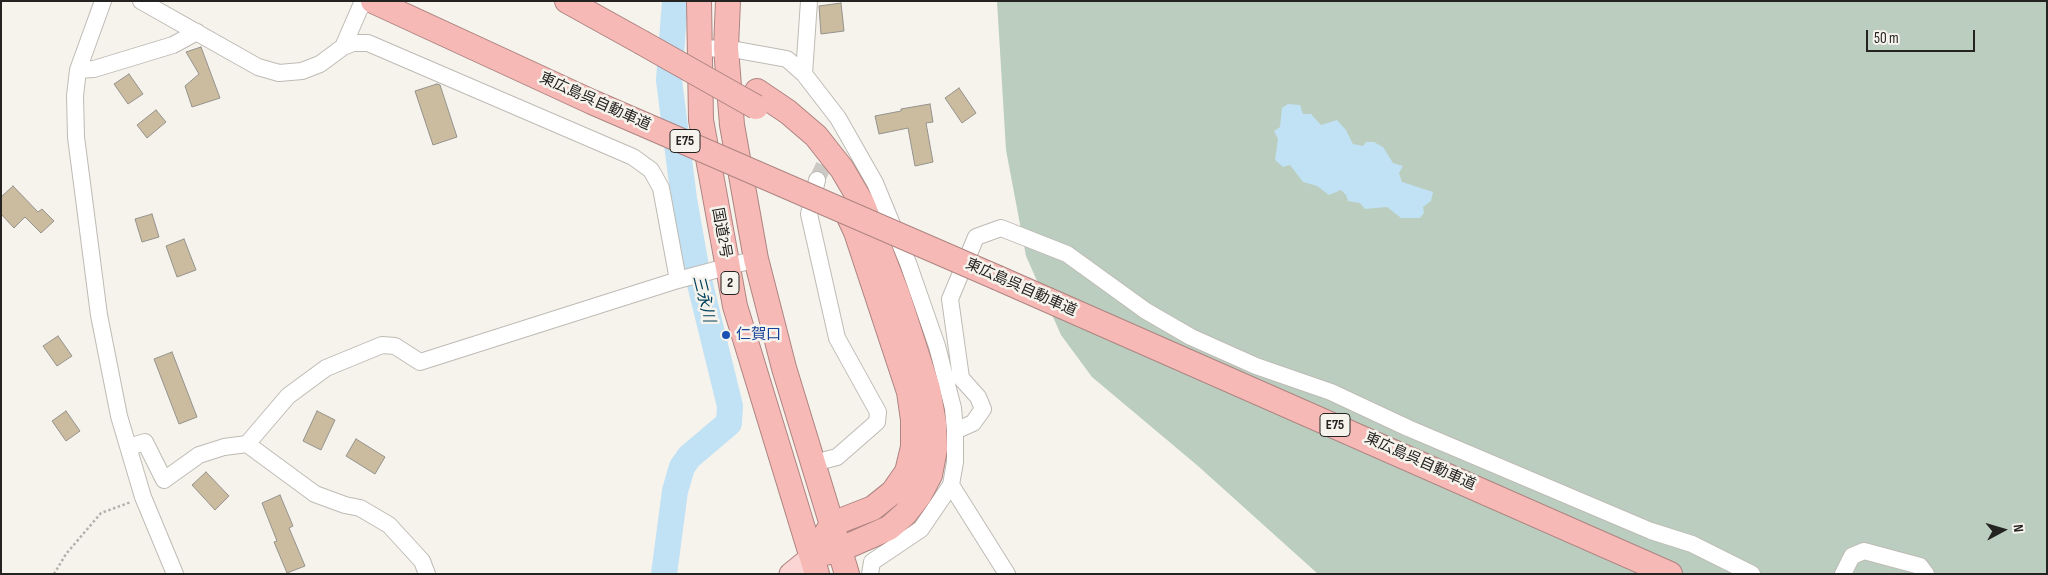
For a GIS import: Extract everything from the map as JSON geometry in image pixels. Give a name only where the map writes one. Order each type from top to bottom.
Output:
[{"type":"highway","name":"東広島呉自動車道","points":[[373,1],[592,102],[998,278],[1670,574]]},
{"type":"highway","points":[[567,1],[642,34],[757,99],[788,112],[816,136],[842,169],[862,203],[898,296],[928,389],[935,449],[930,476],[919,496],[905,514],[889,528],[840,549],[814,565]]},
{"type":"highway","points":[[599,1],[642,34]]},
{"type":"highway","name":"国道2号","points":[[699,1],[701,120],[727,267],[735,306],[814,565]]},
{"type":"highway","name":"国道2号","points":[[728,1],[726,48],[732,125],[756,259],[784,368],[847,574]]},
{"type":"highway","points":[[757,99],[804,146],[828,175],[856,232],[908,392],[913,420],[913,447],[907,472],[893,492],[873,508],[832,524],[814,565]]},
{"type":"main road","points":[[790,574],[814,565]]},
{"type":"street","points":[[102,1],[78,70],[75,96],[76,137],[99,315],[119,416],[143,497],[175,574]]},
{"type":"street","points":[[141,1],[258,67],[279,74],[302,71],[320,64],[353,43],[368,43],[633,157],[651,170],[661,188],[678,280]]},
{"type":"street","points":[[343,48],[363,1]]},
{"type":"street","points":[[804,74],[809,1]]},
{"type":"street","points":[[78,70],[94,69],[173,46],[197,32]]},
{"type":"street","points":[[699,49],[726,48],[787,59],[804,74],[843,126],[875,183],[908,263],[937,346],[953,408],[955,462],[951,485],[921,529],[872,562],[870,574]]},
{"type":"street","points":[[833,145],[843,126]]},
{"type":"street","points":[[814,463],[837,456],[877,422],[878,412],[838,338],[809,214],[817,180]]},
{"type":"street","points":[[955,431],[973,423],[983,410],[978,397],[961,378],[950,299],[976,237],[1001,228],[1067,254],[1146,312],[1190,337],[1256,366],[1331,392],[1408,428],[1651,531],[1692,544],[1752,574]]},
{"type":"street","points":[[129,447],[145,442],[164,480],[199,455],[224,447],[247,444],[288,396],[326,368],[382,345],[395,346],[420,362],[678,280],[756,259]]},
{"type":"street","points":[[247,444],[315,494],[345,505],[360,508],[389,525],[422,561],[427,574]]},
{"type":"street","points":[[951,485],[1007,574]]},
{"type":"street","points":[[1843,574],[1852,556],[1864,551],[1920,566],[1926,574]]},
{"type":"path","points":[[54,574],[66,554],[102,513],[143,497]]},
{"type":"green space","points":[[997,1],[2047,1],[2047,574],[1318,574],[1198,466],[1092,377],[1061,335],[1026,256],[1006,150]]},
{"type":"water","points":[[1288,104],[1300,105],[1303,114],[1311,114],[1321,125],[1337,120],[1346,130],[1353,144],[1363,146],[1366,142],[1374,142],[1383,147],[1393,163],[1403,166],[1399,173],[1402,182],[1433,192],[1431,201],[1423,207],[1424,213],[1420,218],[1401,218],[1387,207],[1365,209],[1360,203],[1348,201],[1346,195],[1341,190],[1329,195],[1317,186],[1303,182],[1290,165],[1283,167],[1275,160],[1278,139],[1274,131],[1280,127],[1282,108]]},
{"type":"building","points":[[841,3],[844,31],[821,34],[819,6]]},
{"type":"building","points":[[201,47],[220,98],[192,107],[185,86],[199,74],[186,52]]},
{"type":"building","points":[[129,74],[143,94],[128,104],[114,84]]},
{"type":"building","points":[[437,84],[440,85],[457,137],[433,145],[415,91]]},
{"type":"building","points":[[959,88],[976,113],[962,123],[945,98]]},
{"type":"building","points":[[930,104],[933,122],[926,123],[933,162],[915,166],[908,128],[879,134],[875,116]]},
{"type":"building","points":[[156,110],[166,122],[147,138],[137,125]]},
{"type":"building","points":[[13,186],[38,212],[42,209],[54,221],[41,233],[25,217],[14,228],[1,214],[1,197]]},
{"type":"building","points":[[152,214],[159,237],[142,242],[135,219]]},
{"type":"building","points":[[184,239],[196,270],[177,277],[166,246]]},
{"type":"building","points":[[58,336],[72,356],[57,366],[43,346]]},
{"type":"building","points":[[172,352],[197,417],[179,424],[154,359]]},
{"type":"building","points":[[66,411],[80,431],[66,441],[52,421]]},
{"type":"building","points":[[317,411],[335,420],[321,450],[303,441]]},
{"type":"building","points":[[356,439],[385,457],[375,474],[346,456]]},
{"type":"building","points":[[206,472],[229,496],[215,510],[192,485]]},
{"type":"building","points":[[280,495],[293,526],[289,528],[305,566],[287,573],[274,542],[277,541],[262,503]]},
{"type":"waterway","name":"三永川","points":[[664,574],[675,491],[682,467],[689,457],[729,423],[730,406],[697,272],[684,199],[669,80],[675,1]]},
{"type":"tunnel","points":[[817,180],[833,145]]},
{"type":"place","name":"仁賀口","points":[[726,335]]}]
